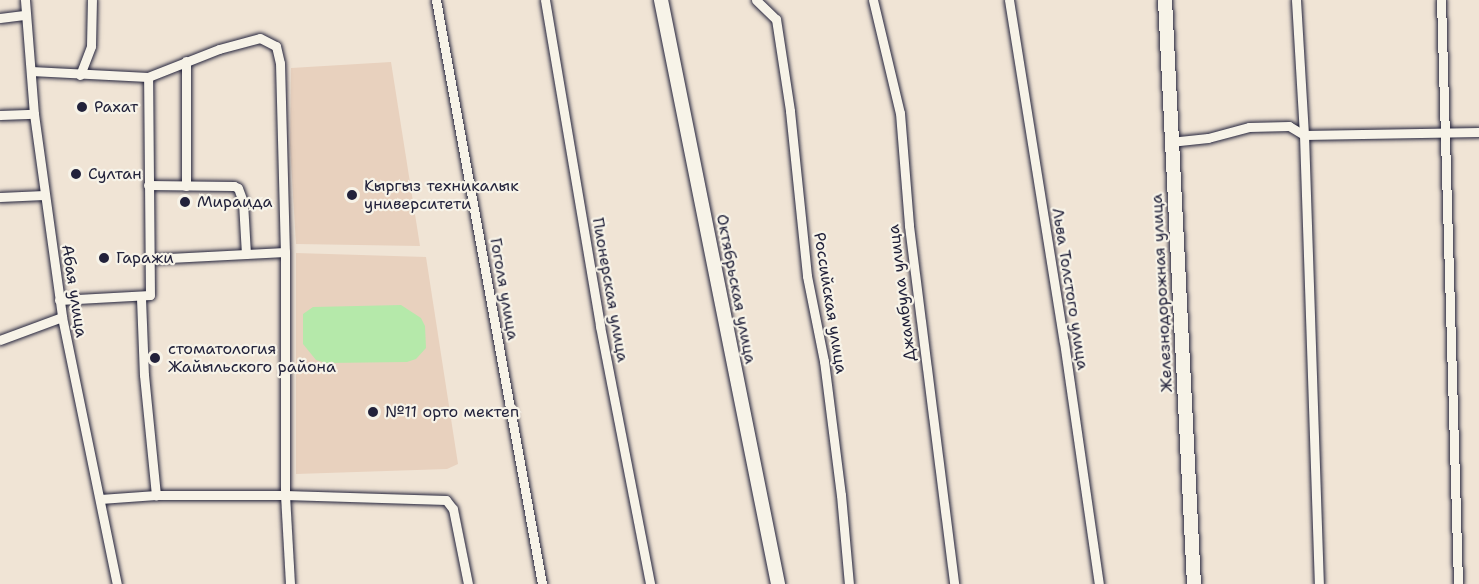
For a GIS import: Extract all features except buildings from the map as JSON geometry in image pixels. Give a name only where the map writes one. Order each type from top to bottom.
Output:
[{"type":"street","name":"Абая улица","points":[[24,0],[34,114],[59,300],[117,584]]},
{"type":"street","points":[[80,75],[91,46],[92,0]]},
{"type":"street","name":"Гоголя улица","points":[[436,0],[542,584]]},
{"type":"street","name":"Пионерская улица","points":[[545,0],[600,326],[650,584]]},
{"type":"street","name":"Октябрьская улица","points":[[661,0],[778,584]]},
{"type":"street","name":"Российская улица","points":[[756,0],[776,19],[790,111],[807,276],[824,361],[841,495],[849,584]]},
{"type":"street","name":"Джамбула улица","points":[[873,0],[900,113],[909,226],[954,584]]},
{"type":"street","name":"Льва Толстого улица","points":[[1009,0],[1064,342],[1099,584]]},
{"type":"street","name":"Железнодорожная улица","points":[[1165,0],[1170,142],[1194,584]]},
{"type":"street","points":[[1296,0],[1304,135],[1319,584]]},
{"type":"street","points":[[1441,0],[1447,132],[1458,584]]},
{"type":"street","points":[[0,18],[26,15]]},
{"type":"street","points":[[31,71],[148,77],[186,61],[260,38],[276,46],[280,63],[285,252],[285,495],[290,584]]},
{"type":"street","points":[[186,61],[186,186]]},
{"type":"street","points":[[59,300],[141,298],[150,294],[148,77]]},
{"type":"street","points":[[0,115],[34,114]]},
{"type":"street","points":[[1170,142],[1208,138],[1249,127],[1289,126],[1304,135],[1479,132]]},
{"type":"street","points":[[148,185],[238,188],[243,202],[246,254]]},
{"type":"street","points":[[0,197],[44,195]]},
{"type":"street","points":[[150,259],[285,252]]},
{"type":"street","points":[[141,298],[144,375],[156,495]]},
{"type":"street","points":[[0,340],[62,317]]},
{"type":"street","points":[[100,500],[156,495],[285,495],[446,500],[453,509],[468,584]]},
{"type":"shaded area","name":"Кыргыз техникалык университети","points":[[391,62],[420,246],[296,244],[290,145],[291,68]]},
{"type":"shaded area","name":"№11 орто мектеп","points":[[296,253],[426,257],[458,464],[447,469],[296,474]]},
{"type":"green space","points":[[401,305],[421,318],[425,326],[426,348],[416,359],[407,362],[326,363],[316,360],[303,344],[303,314],[313,307]]},
{"type":"place","name":"Рахат","points":[[82,107]]},
{"type":"place","name":"Султан","points":[[76,174]]},
{"type":"place","name":"Кыргыз техникалык университети","points":[[352,195]]},
{"type":"place","name":"Мираида","points":[[185,202]]},
{"type":"place","name":"Гаражи","points":[[104,258]]},
{"type":"place","name":"стоматология Жайыльского района","points":[[155,358]]},
{"type":"place","name":"№11 орто мектеп","points":[[373,412]]}]
